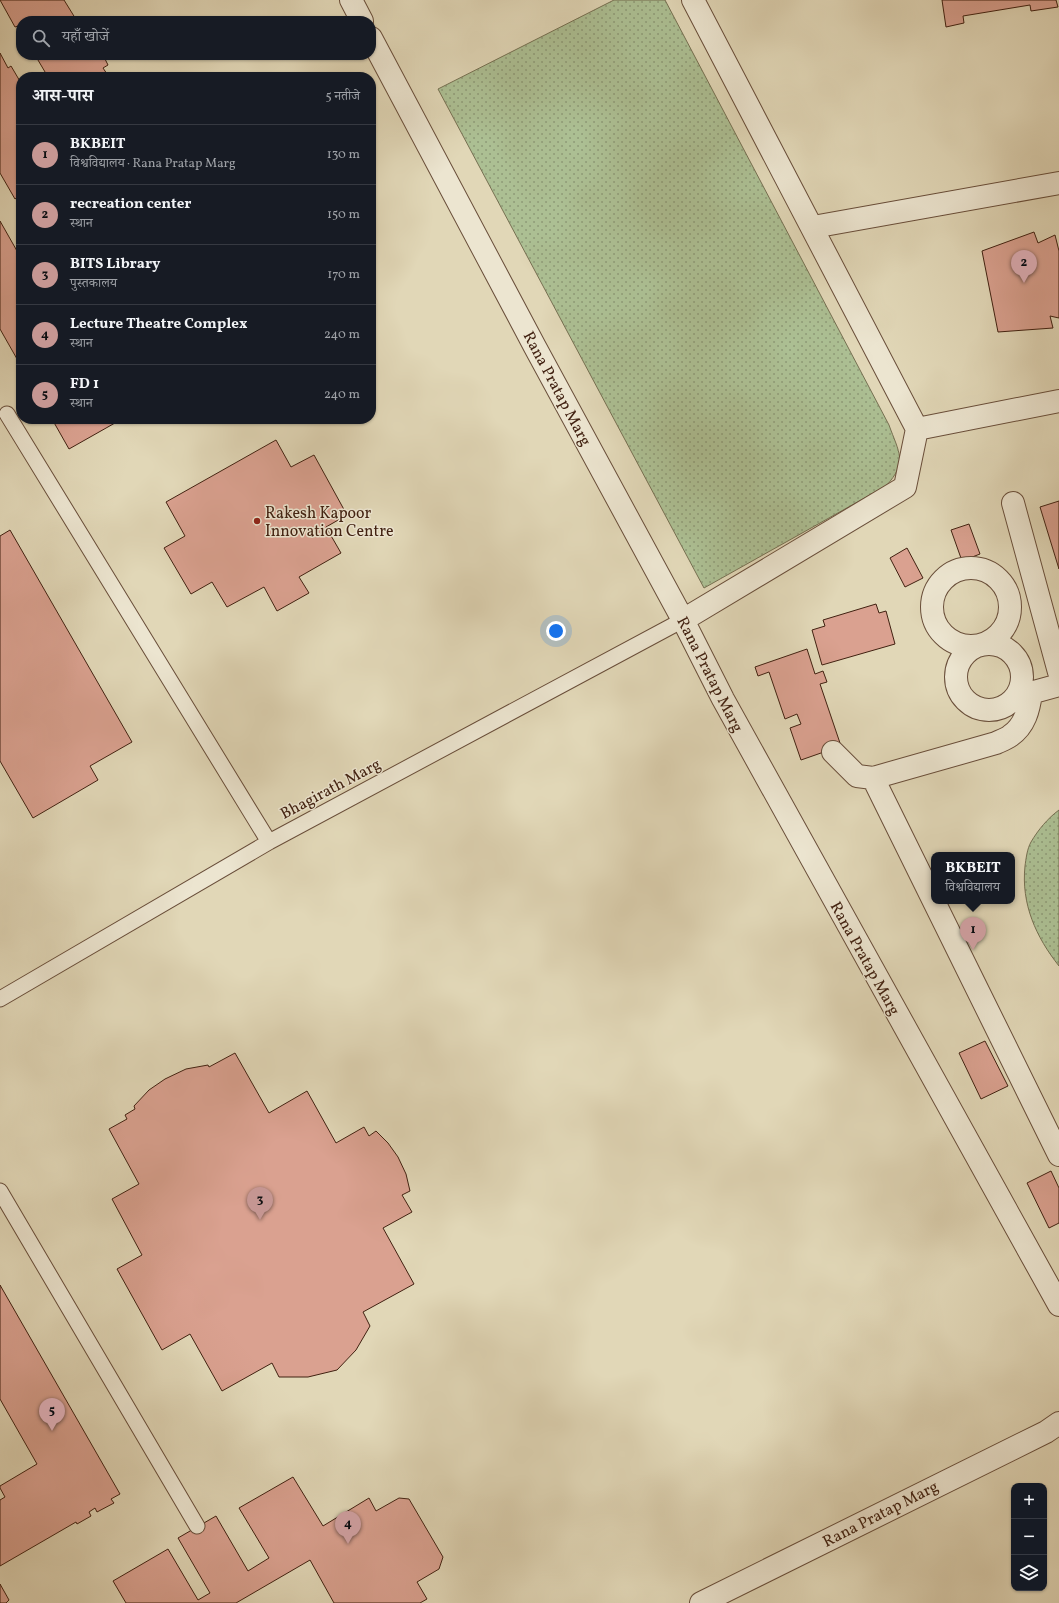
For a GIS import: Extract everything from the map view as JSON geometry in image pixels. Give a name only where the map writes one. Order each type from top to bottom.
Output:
[{"type":"street","points":[[351,0],[359,16]]},
{"type":"street","points":[[684,620],[905,487],[917,429],[813,227],[693,0]]},
{"type":"street","name":"Rana Pratap Marg","points":[[376,47],[532,340],[684,620],[723,699],[1059,1305]]},
{"type":"street","points":[[813,227],[1059,183]]},
{"type":"street","points":[[917,429],[1059,401]]},
{"type":"street","points":[[1013,503],[1059,672]]},
{"type":"street","points":[[833,752],[857,776],[873,778],[996,743],[1011,736],[1022,723],[1029,709],[1022,696],[1020,687],[1022,674],[1018,662],[1010,652],[998,645],[985,644],[973,648],[963,656],[957,668],[956,680],[960,693],[968,703],[979,709],[992,710],[1004,706],[1022,696],[1059,685]]},
{"type":"street","points":[[873,778],[931,896]]},
{"type":"street","points":[[935,904],[1059,1156]]},
{"type":"street","name":"Rana Pratap Marg","points":[[701,1603],[1046,1432],[1059,1423]]},
{"type":"lane","points":[[7,414],[269,842]]},
{"type":"lane","name":"Bhagirath Marg","points":[[0,999],[269,842],[684,620]]},
{"type":"lane","points":[[0,1191],[197,1526]]},
{"type":"green space","points":[[614,0],[665,0],[889,425],[900,457],[897,470],[893,478],[886,486],[704,588],[438,89]]},
{"type":"green space","points":[[1059,810],[1059,966],[1037,932],[1028,907],[1024,880],[1026,860],[1030,845],[1044,824]]},
{"type":"building","points":[[0,0],[64,0],[74,16],[16,16],[15,27]]},
{"type":"building","points":[[942,0],[1056,0],[1058,7],[1031,11],[1030,5],[963,16],[964,23],[946,27]]},
{"type":"building","points":[[0,53],[8,68],[11,66],[16,74],[15,199],[0,173]]},
{"type":"building","points":[[38,60],[106,60],[108,65],[103,68],[106,72],[45,72]]},
{"type":"building","points":[[0,221],[16,249],[16,357],[0,329]]},
{"type":"building","points":[[1034,232],[1038,243],[1055,235],[1059,251],[1059,318],[1050,316],[1053,328],[998,332],[982,251]]},
{"type":"building","points":[[55,424],[113,424],[69,449]]},
{"type":"building","name":"Rakesh Kapoor Innovation Centre","points":[[276,440],[291,467],[314,455],[347,515],[326,527],[341,553],[299,577],[309,593],[277,611],[264,587],[227,607],[212,582],[191,594],[164,548],[185,536],[166,502]]},
{"type":"building","points":[[1059,501],[1059,569],[1040,507]]},
{"type":"building","points":[[969,524],[980,554],[962,561],[951,530]]},
{"type":"building","points":[[10,530],[132,742],[90,766],[98,780],[33,818],[0,761],[0,536]]},
{"type":"building","points":[[907,548],[923,578],[905,587],[890,558]]},
{"type":"building","points":[[876,604],[879,613],[886,611],[895,644],[822,665],[812,630],[825,626],[823,620]]},
{"type":"building","points":[[807,649],[815,674],[823,671],[827,682],[820,684],[841,746],[801,760],[790,728],[801,724],[797,714],[785,719],[769,672],[758,676],[755,667]]},
{"type":"building","points":[[985,1041],[1008,1086],[981,1099],[959,1053]]},
{"type":"building","points":[[235,1053],[269,1113],[307,1091],[336,1143],[364,1127],[369,1136],[376,1131],[388,1143],[398,1157],[406,1174],[410,1191],[402,1195],[412,1212],[383,1228],[414,1284],[363,1312],[370,1326],[356,1350],[337,1370],[308,1377],[279,1377],[272,1363],[222,1391],[190,1334],[162,1350],[117,1269],[142,1255],[112,1199],[139,1184],[109,1129],[127,1119],[125,1115],[135,1109],[134,1106],[149,1090],[165,1079],[186,1069],[208,1065],[209,1067]]},
{"type":"building","points":[[1051,1171],[1059,1188],[1059,1223],[1049,1228],[1027,1183]]},
{"type":"building","points":[[0,1285],[120,1494],[111,1499],[114,1503],[97,1512],[95,1508],[89,1512],[91,1516],[77,1524],[76,1522],[0,1566],[0,1500],[5,1497],[0,1486],[37,1464],[0,1399]]},
{"type":"building","points":[[293,1477],[323,1526],[369,1498],[376,1511],[399,1498],[409,1499],[443,1557],[439,1569],[417,1582],[427,1599],[420,1603],[334,1603],[310,1560],[236,1603],[126,1603],[113,1581],[168,1549],[198,1600],[210,1593],[178,1538],[216,1516],[248,1571],[269,1558],[239,1508]]},
{"type":"building","points":[[0,1584],[9,1600],[6,1603],[0,1603]]},
{"type":"place","name":"recreation center","points":[[1024,283]]},
{"type":"place","name":"Rakesh Kapoor Innovation Centre","points":[[257,521]]},
{"type":"place","name":"BKBEIT","points":[[973,950]]},
{"type":"place","name":"BITS Library","points":[[260,1220]]},
{"type":"place","name":"FD 1","points":[[52,1431]]},
{"type":"place","name":"Lecture Theatre Complex","points":[[348,1544]]}]
